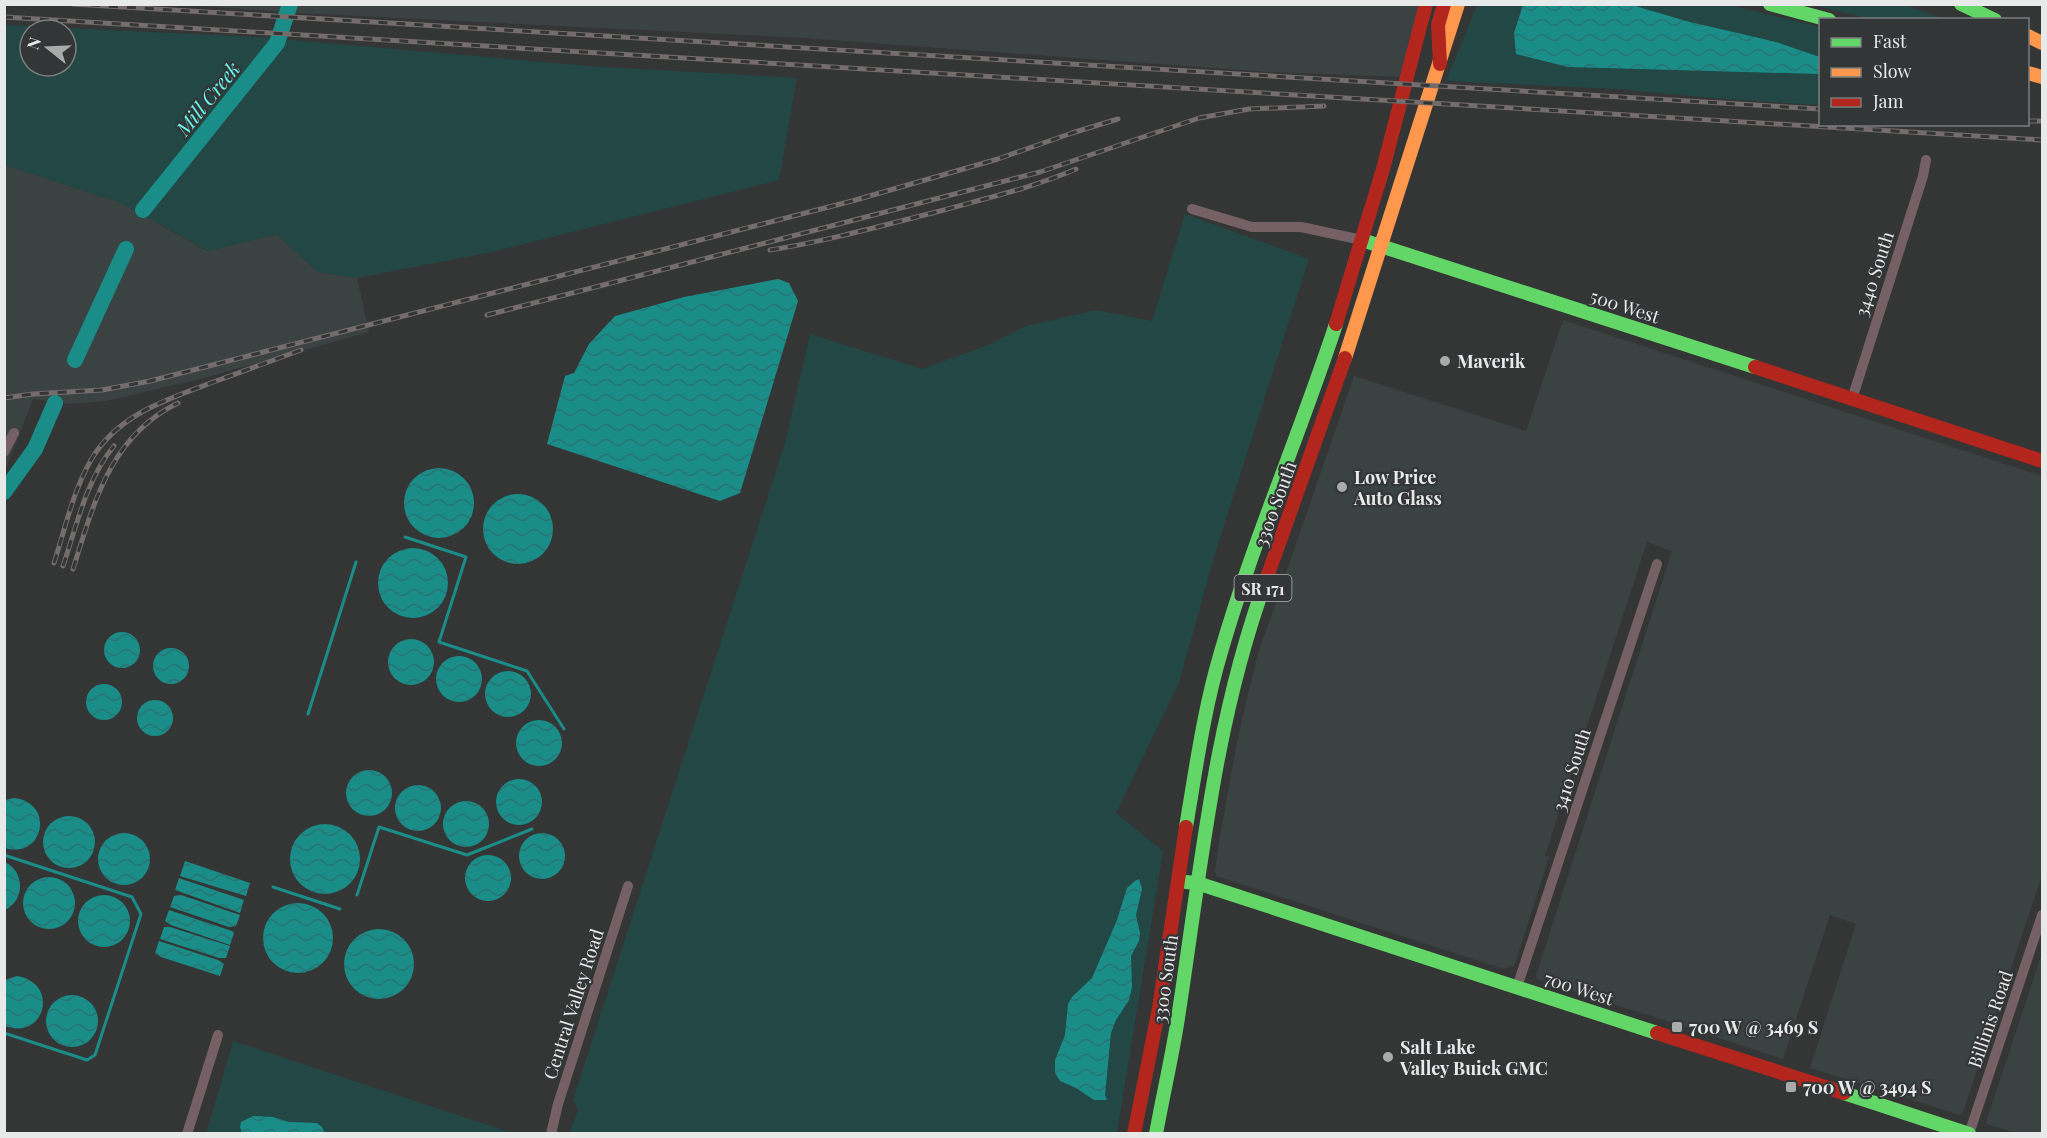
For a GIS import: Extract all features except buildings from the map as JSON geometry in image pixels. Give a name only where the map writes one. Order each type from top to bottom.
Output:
[{"type":"main road","name":"3300 South","points":[[1134,1134],[1158,1015],[1177,880],[1204,720],[1221,652],[1322,365],[1362,240],[1414,57],[1426,4]]},
{"type":"main road","points":[[1440,64],[1438,25],[1444,4]]},
{"type":"main road","name":"3300 South","points":[[1156,1134],[1178,1019],[1197,883],[1224,724],[1241,658],[1262,590],[1345,360],[1458,4]]},
{"type":"main road","points":[[1770,4],[1822,18]]},
{"type":"main road","points":[[1961,4],[1991,18]]},
{"type":"main road","points":[[2029,36],[2043,43]]},
{"type":"main road","name":"500 West","points":[[1362,240],[2043,461]]},
{"type":"main road","name":"700 West","points":[[1177,880],[1197,883],[1969,1134]]},
{"type":"street","name":"3440 South","points":[[1852,399],[1923,176],[1926,160]]},
{"type":"street","name":"500 West","points":[[1192,209],[1252,227],[1301,227],[1362,240]]},
{"type":"street","points":[[4,452],[14,433]]},
{"type":"street","name":"3410 South","points":[[1517,987],[1657,564]]},
{"type":"street","name":"Central Valley Road","points":[[551,1134],[558,1104],[628,886]]},
{"type":"street","name":"Billinis Road","points":[[1969,1134],[2043,915]]},
{"type":"street","points":[[187,1134],[218,1035]]},
{"type":"shaded area","points":[[187,5],[1419,5],[1401,77],[1267,72],[804,38],[297,13]]},
{"type":"shaded area","points":[[1477,5],[1730,5],[1819,27],[1819,105],[1616,89],[1446,81]]},
{"type":"shaded area","points":[[1813,5],[1906,5],[1941,18],[1867,18]]},
{"type":"shaded area","points":[[5,25],[18,26],[18,78],[78,78],[78,28],[256,37],[589,66],[797,78],[779,180],[492,252],[357,278],[318,272],[276,234],[208,251],[121,203],[5,165]]},
{"type":"shaded area","points":[[5,165],[121,203],[207,251],[276,234],[318,272],[357,278],[369,332],[200,379],[106,401],[69,404],[33,399],[5,471]]},
{"type":"shaded area","points":[[1185,214],[1309,259],[1214,557],[1179,683],[1116,813],[1163,851],[1117,1133],[569,1134],[578,1110],[573,1100],[785,443],[810,334],[922,369],[983,347],[1026,326],[1096,310],[1152,321]]},
{"type":"shaded area","points":[[1563,320],[2042,476],[2042,875],[1963,1112],[1960,1115],[1810,1068],[1856,924],[1830,915],[1783,1059],[1537,979],[1536,976],[1672,551],[1647,542],[1545,856],[1549,857],[1514,967],[1504,969],[1216,876],[1220,836],[1236,747],[1259,651],[1354,376],[1526,431]]},
{"type":"shaded area","points":[[2042,953],[2042,1133],[2016,1133],[1986,1122]]},
{"type":"shaded area","points":[[233,1041],[512,1133],[206,1134]]},
{"type":"water","points":[[1523,5],[1632,5],[1686,21],[1776,42],[1819,57],[1819,74],[1568,67],[1516,54],[1514,33]]},
{"type":"water","points":[[778,279],[789,283],[798,301],[740,493],[720,501],[547,444],[565,376],[574,373],[589,344],[615,316],[684,297]]},
{"type":"water","points":[[432,468],[446,468],[459,474],[468,483],[474,496],[472,516],[464,528],[446,538],[432,538],[419,532],[410,523],[404,510],[404,496],[410,483],[419,474]]},
{"type":"water","points":[[511,494],[525,494],[538,500],[547,509],[553,522],[551,542],[543,554],[525,564],[511,564],[498,558],[489,549],[483,536],[483,522],[489,509],[498,500]]},
{"type":"water","points":[[406,548],[420,548],[433,554],[442,563],[448,576],[446,596],[438,608],[420,618],[406,618],[393,612],[384,603],[378,590],[378,576],[384,563],[393,554]]},
{"type":"water","points":[[122,632],[135,637],[140,650],[135,663],[122,668],[109,663],[104,650],[109,637]]},
{"type":"water","points":[[411,639],[427,646],[434,662],[427,678],[411,685],[395,678],[388,662],[395,646]]},
{"type":"water","points":[[171,648],[184,653],[189,666],[184,679],[171,684],[158,679],[153,666],[158,653]]},
{"type":"water","points":[[459,656],[475,663],[482,679],[475,695],[459,702],[443,695],[436,679],[443,663]]},
{"type":"water","points":[[508,671],[524,678],[531,694],[524,710],[508,717],[492,710],[485,694],[492,678]]},
{"type":"water","points":[[104,684],[117,689],[122,702],[117,715],[104,720],[91,715],[86,702],[91,689]]},
{"type":"water","points":[[155,700],[168,705],[173,718],[168,731],[155,736],[142,731],[137,718],[142,705]]},
{"type":"water","points":[[539,720],[555,727],[562,743],[555,759],[539,766],[523,759],[516,743],[523,727]]},
{"type":"water","points":[[369,770],[385,777],[392,793],[385,809],[369,816],[353,809],[346,793],[353,777]]},
{"type":"water","points":[[519,779],[535,786],[542,802],[535,818],[519,825],[503,818],[496,802],[503,786]]},
{"type":"water","points":[[418,785],[434,792],[441,808],[434,824],[418,831],[402,824],[395,808],[402,792]]},
{"type":"water","points":[[14,798],[27,802],[36,810],[40,819],[40,829],[36,839],[28,846],[18,850],[5,848],[5,800]]},
{"type":"water","points":[[466,801],[482,808],[489,824],[482,840],[466,847],[450,840],[443,824],[450,808]]},
{"type":"water","points":[[64,816],[74,816],[83,820],[91,828],[95,842],[91,856],[83,864],[74,868],[64,868],[55,864],[47,856],[43,847],[43,837],[47,828],[55,820]]},
{"type":"water","points":[[318,824],[332,824],[345,830],[354,839],[360,852],[358,872],[350,884],[332,894],[318,894],[305,888],[296,879],[290,866],[290,852],[296,839],[305,830]]},
{"type":"water","points":[[119,833],[129,833],[138,837],[146,845],[150,859],[146,873],[138,881],[129,885],[119,885],[110,881],[102,873],[98,864],[98,854],[102,845],[110,837]]},
{"type":"water","points":[[542,833],[558,840],[565,856],[558,872],[542,879],[526,872],[519,856],[526,840]]},
{"type":"water","points":[[488,855],[504,862],[511,878],[504,894],[488,901],[472,894],[465,878],[472,862]]},
{"type":"water","points":[[185,861],[250,883],[246,896],[180,876]]},
{"type":"water","points":[[5,862],[16,872],[20,886],[16,900],[5,910]]},
{"type":"water","points":[[44,877],[54,877],[63,881],[71,889],[75,903],[71,917],[63,925],[54,929],[44,929],[35,925],[27,917],[23,908],[23,898],[27,889],[35,881]]},
{"type":"water","points":[[179,878],[244,900],[240,913],[175,890]]},
{"type":"water","points":[[1139,879],[1142,889],[1136,915],[1140,933],[1139,941],[1131,956],[1132,987],[1129,1000],[1116,1020],[1111,1033],[1105,1095],[1107,1100],[1094,1100],[1060,1081],[1055,1073],[1055,1060],[1065,1035],[1068,1004],[1072,997],[1092,978],[1117,920],[1127,888]]},
{"type":"water","points":[[99,895],[109,895],[118,899],[126,907],[130,921],[126,935],[118,943],[109,947],[99,947],[90,943],[82,935],[78,926],[78,916],[82,907],[90,899]]},
{"type":"water","points":[[181,895],[240,915],[236,926],[229,927],[170,907],[174,896]]},
{"type":"water","points":[[305,903],[318,909],[327,918],[331,924],[333,938],[331,952],[323,963],[312,971],[291,973],[273,963],[265,952],[263,931],[273,913],[284,905]]},
{"type":"water","points":[[169,910],[232,931],[234,933],[230,945],[171,925],[165,921]]},
{"type":"water","points":[[164,927],[230,946],[226,958],[219,958],[160,939]]},
{"type":"water","points":[[372,929],[386,929],[399,935],[408,944],[414,957],[412,977],[404,989],[386,999],[372,999],[359,993],[350,984],[344,971],[344,957],[350,944],[359,935]]},
{"type":"water","points":[[159,941],[218,960],[224,964],[220,976],[161,957],[155,953]]},
{"type":"water","points":[[17,976],[30,981],[39,989],[43,999],[38,1019],[30,1026],[19,1028],[5,1026],[5,980]]},
{"type":"water","points":[[67,995],[77,995],[86,999],[94,1007],[98,1021],[94,1035],[86,1043],[77,1047],[67,1047],[58,1043],[50,1035],[46,1026],[46,1016],[50,1007],[58,999]]},
{"type":"water","points":[[253,1116],[273,1117],[289,1122],[317,1123],[325,1133],[242,1133],[241,1122]]},
{"type":"waterway","name":"Mill Creek","points":[[143,210],[277,43],[290,4]]},
{"type":"waterway","name":"Mill Creek","points":[[75,360],[126,249]]},
{"type":"waterway","name":"Mill Creek","points":[[4,492],[35,449],[55,403]]},
{"type":"waterway","points":[[405,537],[466,557],[439,642],[527,671],[564,729]]},
{"type":"waterway","points":[[308,714],[356,562]]},
{"type":"waterway","points":[[357,895],[379,827],[467,855],[532,829]]},
{"type":"waterway","points":[[4,855],[132,897],[141,914],[95,1055],[87,1060],[4,1033]]},
{"type":"waterway","points":[[273,887],[340,909]]},
{"type":"railway","points":[[73,4],[1819,109]]},
{"type":"railway","points":[[4,17],[2042,140]]},
{"type":"railway","points":[[487,315],[1040,172],[1199,118],[1249,109],[1324,106]]},
{"type":"railway","points":[[4,398],[102,390],[150,381],[852,201],[998,159],[1118,119]]},
{"type":"railway","points":[[2029,121],[2042,121]]},
{"type":"railway","points":[[770,250],[835,237],[940,211],[1026,187],[1076,169]]},
{"type":"railway","points":[[54,563],[74,497],[85,472],[102,444],[116,430],[147,409],[183,393],[301,350]]},
{"type":"railway","points":[[73,569],[98,496],[120,453],[155,417],[178,403]]},
{"type":"railway","points":[[63,566],[89,488],[104,459],[114,446]]},
{"type":"traffic: fast","points":[[1770,4],[1822,18]]},
{"type":"traffic: fast","points":[[1961,4],[1991,18]]},
{"type":"traffic: fast","points":[[1362,240],[1755,367]]},
{"type":"traffic: fast","points":[[1186,827],[1205,717],[1221,652],[1247,569],[1336,324]]},
{"type":"traffic: fast","points":[[1156,1134],[1176,1033],[1202,851],[1221,742],[1248,633],[1266,580]]},
{"type":"traffic: fast","points":[[1186,882],[1197,883],[1657,1033]]},
{"type":"traffic: fast","points":[[1844,1093],[1969,1134]]},
{"type":"traffic: slow","points":[[1345,358],[1458,4]]},
{"type":"traffic: slow","points":[[2029,36],[2042,43]]},
{"type":"traffic: slow","points":[[2029,73],[2042,77]]},
{"type":"traffic: jam","points":[[1336,324],[1383,169],[1426,4]]},
{"type":"traffic: jam","points":[[1440,64],[1438,25],[1444,4]]},
{"type":"traffic: jam","points":[[1266,580],[1345,358]]},
{"type":"traffic: jam","points":[[1755,367],[2042,461]]},
{"type":"traffic: jam","points":[[1134,1134],[1159,1008],[1186,827]]},
{"type":"traffic: jam","points":[[1657,1033],[1844,1093]]},
{"type":"place","name":"Maverik","points":[[1445,361]]},
{"type":"place","name":"Low Price Auto Glass","points":[[1342,487]]},
{"type":"place","name":"700 W @ 3469 S","points":[[1677,1027]]},
{"type":"place","name":"Salt Lake Valley Buick GMC","points":[[1388,1057]]},
{"type":"place","name":"700 W @ 3494 S","points":[[1791,1087]]}]
